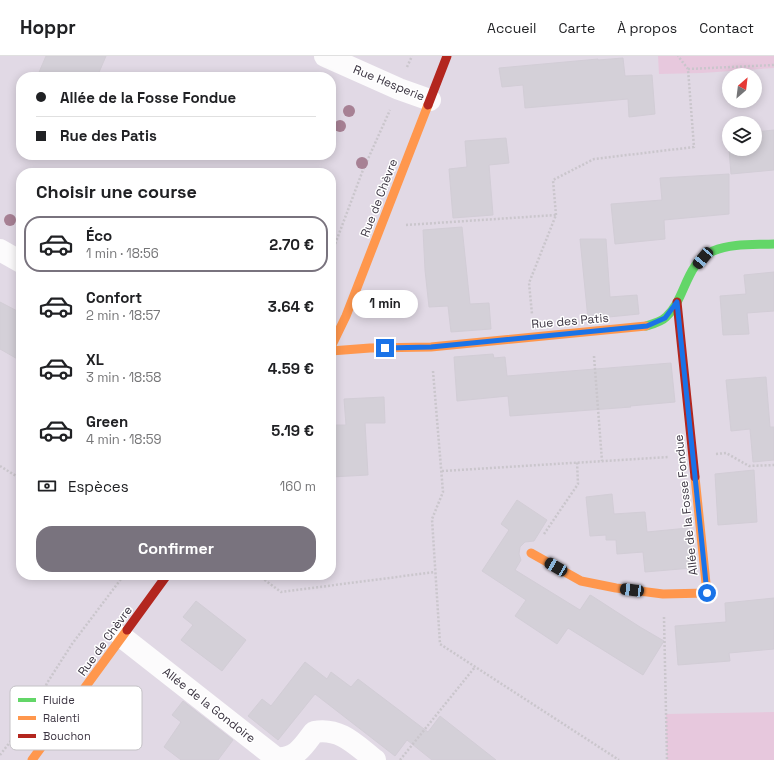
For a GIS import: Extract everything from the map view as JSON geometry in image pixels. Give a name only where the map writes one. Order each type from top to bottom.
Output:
[{"type":"street","name":"Rue Hesperie","points":[[325,56],[399,89],[430,100]]},
{"type":"street","name":"Rue de Chèvre","points":[[336,337],[346,316],[447,56]]},
{"type":"street","name":"Rue des Patis","points":[[336,351],[370,348],[431,347],[647,326],[665,318],[677,302],[693,270],[703,258],[712,251],[730,247],[774,244]]},
{"type":"street","points":[[0,250],[16,259]]},
{"type":"street","name":"Allée de la Fosse Fondue","points":[[531,553],[581,581],[616,588],[663,594],[707,593],[677,302]]},
{"type":"street","name":"Rue de Chèvre","points":[[86,686],[163,580]]},
{"type":"street","name":"Allée de la Gondoire","points":[[122,637],[276,758],[286,760],[294,757],[314,732],[322,730],[331,731],[346,737],[375,760]]},
{"type":"street","name":"Rue de Chèvre","points":[[32,760],[39,750]]},
{"type":"path","points":[[336,242],[363,170],[412,56]]},
{"type":"path","points":[[534,337],[530,283],[556,214],[553,180],[594,159],[694,147],[688,69],[678,56]]},
{"type":"path","points":[[688,69],[774,65]]},
{"type":"path","points":[[381,227],[556,214]]},
{"type":"path","points":[[592,331],[602,461]]},
{"type":"path","points":[[431,347],[444,492],[432,519],[440,644],[619,760]]},
{"type":"path","points":[[442,471],[726,453],[749,466],[774,465]]},
{"type":"path","points":[[531,553],[578,484],[577,462]]},
{"type":"path","points":[[0,466],[16,476]]},
{"type":"path","points":[[265,580],[281,592],[435,572]]},
{"type":"path","points":[[46,686],[72,644],[120,580]]},
{"type":"path","points":[[663,594],[667,760]]},
{"type":"path","points":[[400,760],[475,667]]},
{"type":"path","points":[[0,755],[10,742]]},
{"type":"shaded area","points":[[0,56],[774,56],[774,760],[0,760]]},
{"type":"shaded area","points":[[658,56],[774,56],[774,68],[722,68],[722,72],[659,74]]},
{"type":"shaded area","points":[[774,712],[774,760],[667,760],[666,714]]},
{"type":"building","points":[[46,56],[106,56],[99,72],[39,72]]},
{"type":"building","points":[[623,58],[625,76],[652,75],[655,114],[629,117],[628,99],[525,108],[523,85],[502,87],[499,68]]},
{"type":"building","points":[[774,130],[774,170],[731,174],[730,156],[762,156],[762,131]]},
{"type":"building","points":[[506,138],[509,163],[489,165],[493,215],[453,218],[449,169],[467,167],[465,141]]},
{"type":"building","points":[[729,174],[729,214],[664,220],[665,239],[615,244],[611,204],[662,200],[660,178]]},
{"type":"building","points":[[462,227],[470,304],[489,303],[491,329],[451,332],[448,306],[429,307],[423,230]]},
{"type":"building","points":[[580,239],[606,239],[610,297],[637,295],[639,314],[588,319]]},
{"type":"building","points":[[774,272],[774,311],[747,313],[749,334],[723,335],[720,296],[746,294],[744,275]]},
{"type":"building","points":[[0,302],[16,310],[16,358],[0,349]]},
{"type":"building","points":[[493,354],[494,358],[505,357],[507,376],[671,363],[675,402],[630,406],[631,407],[510,416],[508,396],[457,401],[454,357]]},
{"type":"building","points":[[766,377],[770,427],[774,427],[774,460],[753,462],[750,429],[731,431],[726,380]]},
{"type":"building","points":[[384,397],[385,423],[365,423],[368,475],[336,477],[336,425],[346,425],[344,399]]},
{"type":"building","points":[[754,470],[757,522],[718,525],[715,474]]},
{"type":"building","points":[[612,494],[614,514],[645,512],[647,532],[688,528],[692,568],[645,572],[643,552],[617,554],[616,540],[606,540],[606,535],[590,536],[586,497]]},
{"type":"building","points":[[517,500],[547,520],[534,541],[525,542],[520,547],[519,554],[521,560],[515,570],[580,610],[590,595],[664,641],[643,675],[568,628],[557,644],[515,616],[526,600],[482,571],[509,530],[501,524]]},
{"type":"building","points":[[774,598],[774,649],[729,653],[730,661],[678,665],[675,626],[726,622],[725,603]]},
{"type":"building","points":[[196,601],[246,640],[222,671],[181,640],[193,625],[183,617]]},
{"type":"building","points":[[305,662],[327,679],[331,672],[351,687],[358,679],[428,732],[440,716],[496,760],[432,760],[407,740],[395,756],[315,694],[278,740],[248,716],[262,699],[271,706]]},
{"type":"building","points":[[183,701],[233,740],[218,760],[181,760],[164,747],[181,722],[172,715]]},
{"type":"traffic: fast","points":[[646,326],[657,323],[666,317],[678,301],[691,272],[704,257],[713,251],[720,248],[743,245],[774,244]]},
{"type":"traffic: slow","points":[[336,337],[346,316],[428,105]]},
{"type":"traffic: slow","points":[[336,351],[370,348],[431,347],[646,326]]},
{"type":"traffic: slow","points":[[531,553],[581,581],[616,588],[663,594],[707,593],[695,477]]},
{"type":"traffic: slow","points":[[86,686],[127,630]]},
{"type":"traffic: slow","points":[[32,760],[39,750]]},
{"type":"traffic: jam","points":[[428,105],[447,56]]},
{"type":"traffic: jam","points":[[677,302],[695,477]]},
{"type":"traffic: jam","points":[[127,630],[163,580]]},
{"type":"route","points":[[385,348],[431,347],[647,326],[665,318],[677,302],[707,593]]}]
